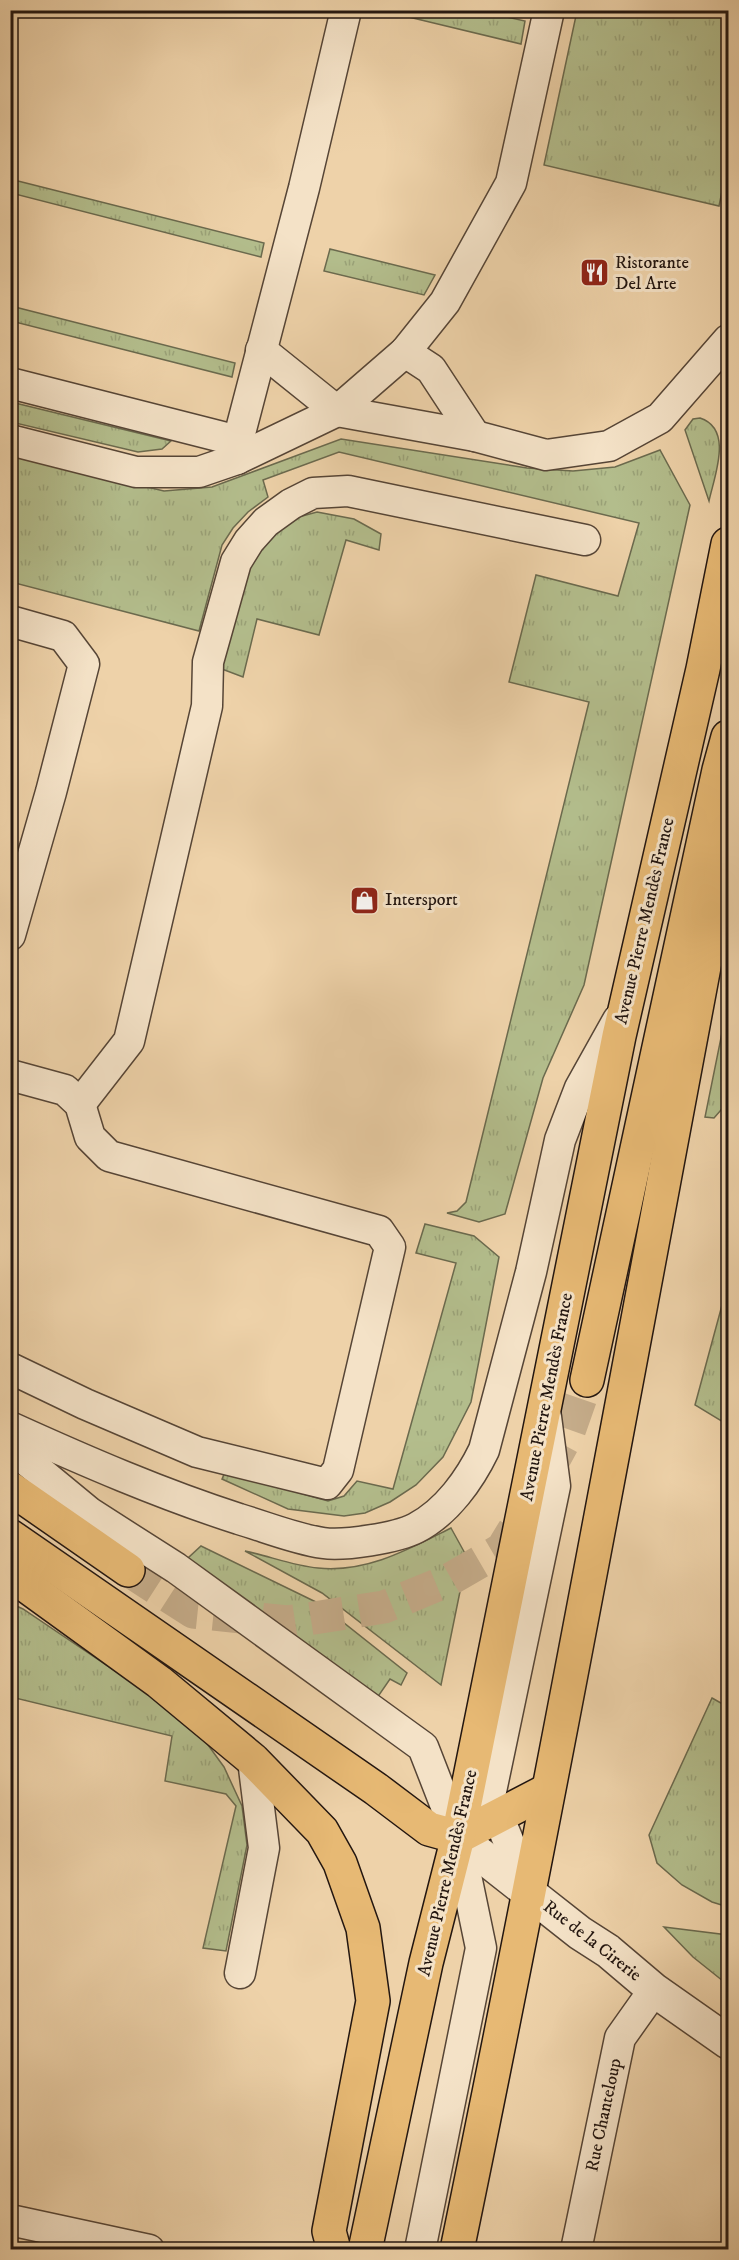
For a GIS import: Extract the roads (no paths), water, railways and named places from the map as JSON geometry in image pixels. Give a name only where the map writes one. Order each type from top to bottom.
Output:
[{"type":"main road","name":"Avenue Pierre Mendès France","points":[[364,2250],[426,1963],[458,1837],[626,1006],[703,669],[729,544]]},
{"type":"main road","points":[[587,1380],[719,770],[729,737]]},
{"type":"main road","points":[[457,2250],[530,1894],[729,839]]},
{"type":"main road","points":[[10,1488],[128,1570]]},
{"type":"main road","points":[[10,1536],[376,1789],[429,1829],[458,1837],[548,1790]]},
{"type":"main road","points":[[10,1574],[159,1682],[252,1760],[322,1831],[340,1863],[363,1928],[373,2001],[329,2231],[334,2250]]},
{"type":"street","name":"Rue de la Cirerie","points":[[458,1837],[580,1933],[608,1951],[654,1989],[729,2042]]},
{"type":"lane","points":[[237,450],[346,10]]},
{"type":"lane","points":[[10,440],[136,472],[199,472],[237,450],[337,411],[405,352],[445,302],[511,183],[549,10]]},
{"type":"lane","points":[[261,350],[337,411],[475,436],[546,455],[609,446],[660,418],[729,340]]},
{"type":"lane","points":[[405,352],[431,369],[475,436]]},
{"type":"lane","points":[[10,383],[237,450]]},
{"type":"lane","points":[[80,1104],[129,1041],[207,706],[208,662],[236,562],[254,534],[291,504],[313,493],[348,491],[585,540]]},
{"type":"lane","points":[[10,621],[63,636],[84,664],[51,792],[10,935]]},
{"type":"lane","points":[[10,1427],[70,1455],[195,1505],[273,1530],[324,1543],[383,1539],[417,1528],[446,1505],[465,1483],[484,1450],[531,1272],[560,1140],[580,1088],[626,1006]]},
{"type":"lane","points":[[10,1075],[65,1090],[80,1104],[90,1137],[109,1156],[379,1231],[390,1247],[338,1470],[327,1484],[197,1452],[85,1404],[10,1368]]},
{"type":"lane","points":[[530,1894],[490,1796],[555,1486],[545,1408]]},
{"type":"lane","points":[[10,1447],[90,1513],[176,1568],[423,1747],[458,1837],[481,1948],[420,2250]]},
{"type":"lane","points":[[240,1973],[264,1848],[252,1760]]},
{"type":"lane","name":"Rue Chanteloup","points":[[576,2250],[620,2038],[654,1989]]},
{"type":"lane","points":[[10,2220],[149,2250]]},
{"type":"tunnel","points":[[128,1570],[193,1612],[288,1622],[384,1607],[447,1581],[502,1549],[568,1434],[587,1380]]},
{"type":"place","name":"Ristorante Del Arte","points":[[594,273]]},
{"type":"place","name":"Intersport","points":[[364,900]]}]
